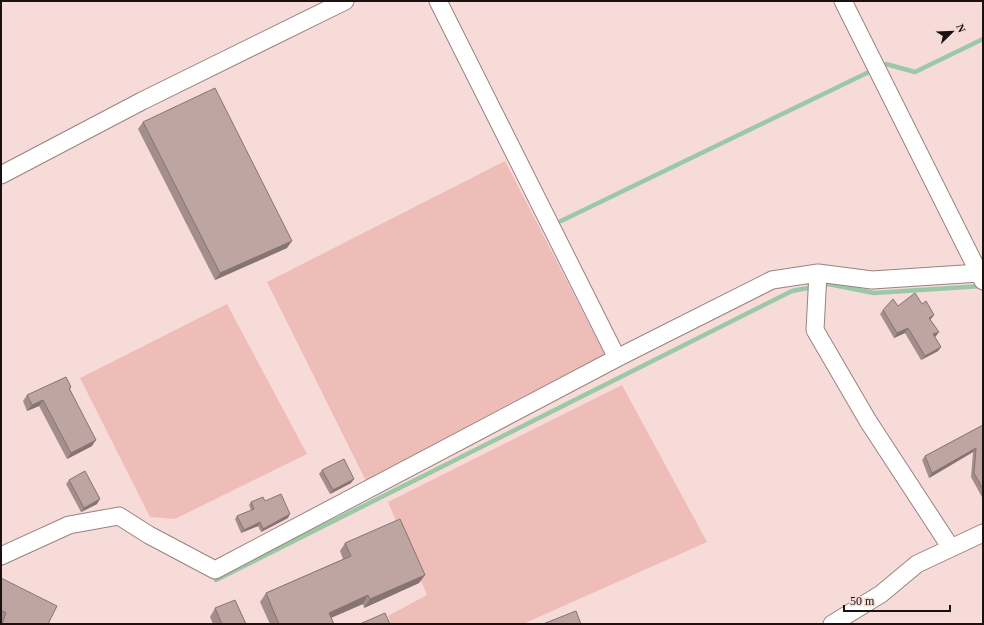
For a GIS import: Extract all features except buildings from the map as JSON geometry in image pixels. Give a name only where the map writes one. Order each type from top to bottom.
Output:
[{"type":"street","points":[[1,175],[142,101],[345,1]]},
{"type":"street","points":[[438,1],[617,358]]},
{"type":"street","points":[[1,556],[69,525],[118,516],[149,535],[215,570],[617,358],[772,280],[818,272],[872,280],[981,277],[843,1]]},
{"type":"street","points":[[818,272],[815,330],[868,421],[951,548]]},
{"type":"street","points":[[832,624],[881,594],[917,564],[983,533]]},
{"type":"shaded area","points":[[505,161],[605,355],[366,481],[267,282]]},
{"type":"shaded area","points":[[227,304],[307,454],[175,519],[150,517],[80,378]]},
{"type":"shaded area","points":[[622,385],[707,542],[523,624],[391,624],[388,616],[427,595],[388,502]]},
{"type":"waterway","points":[[880,67],[886,64],[915,72],[983,39]]},
{"type":"waterway","points":[[561,221],[873,70]]},
{"type":"waterway","points":[[821,285],[828,284],[874,293],[982,286]]},
{"type":"waterway","points":[[216,580],[792,291],[813,287]]}]
